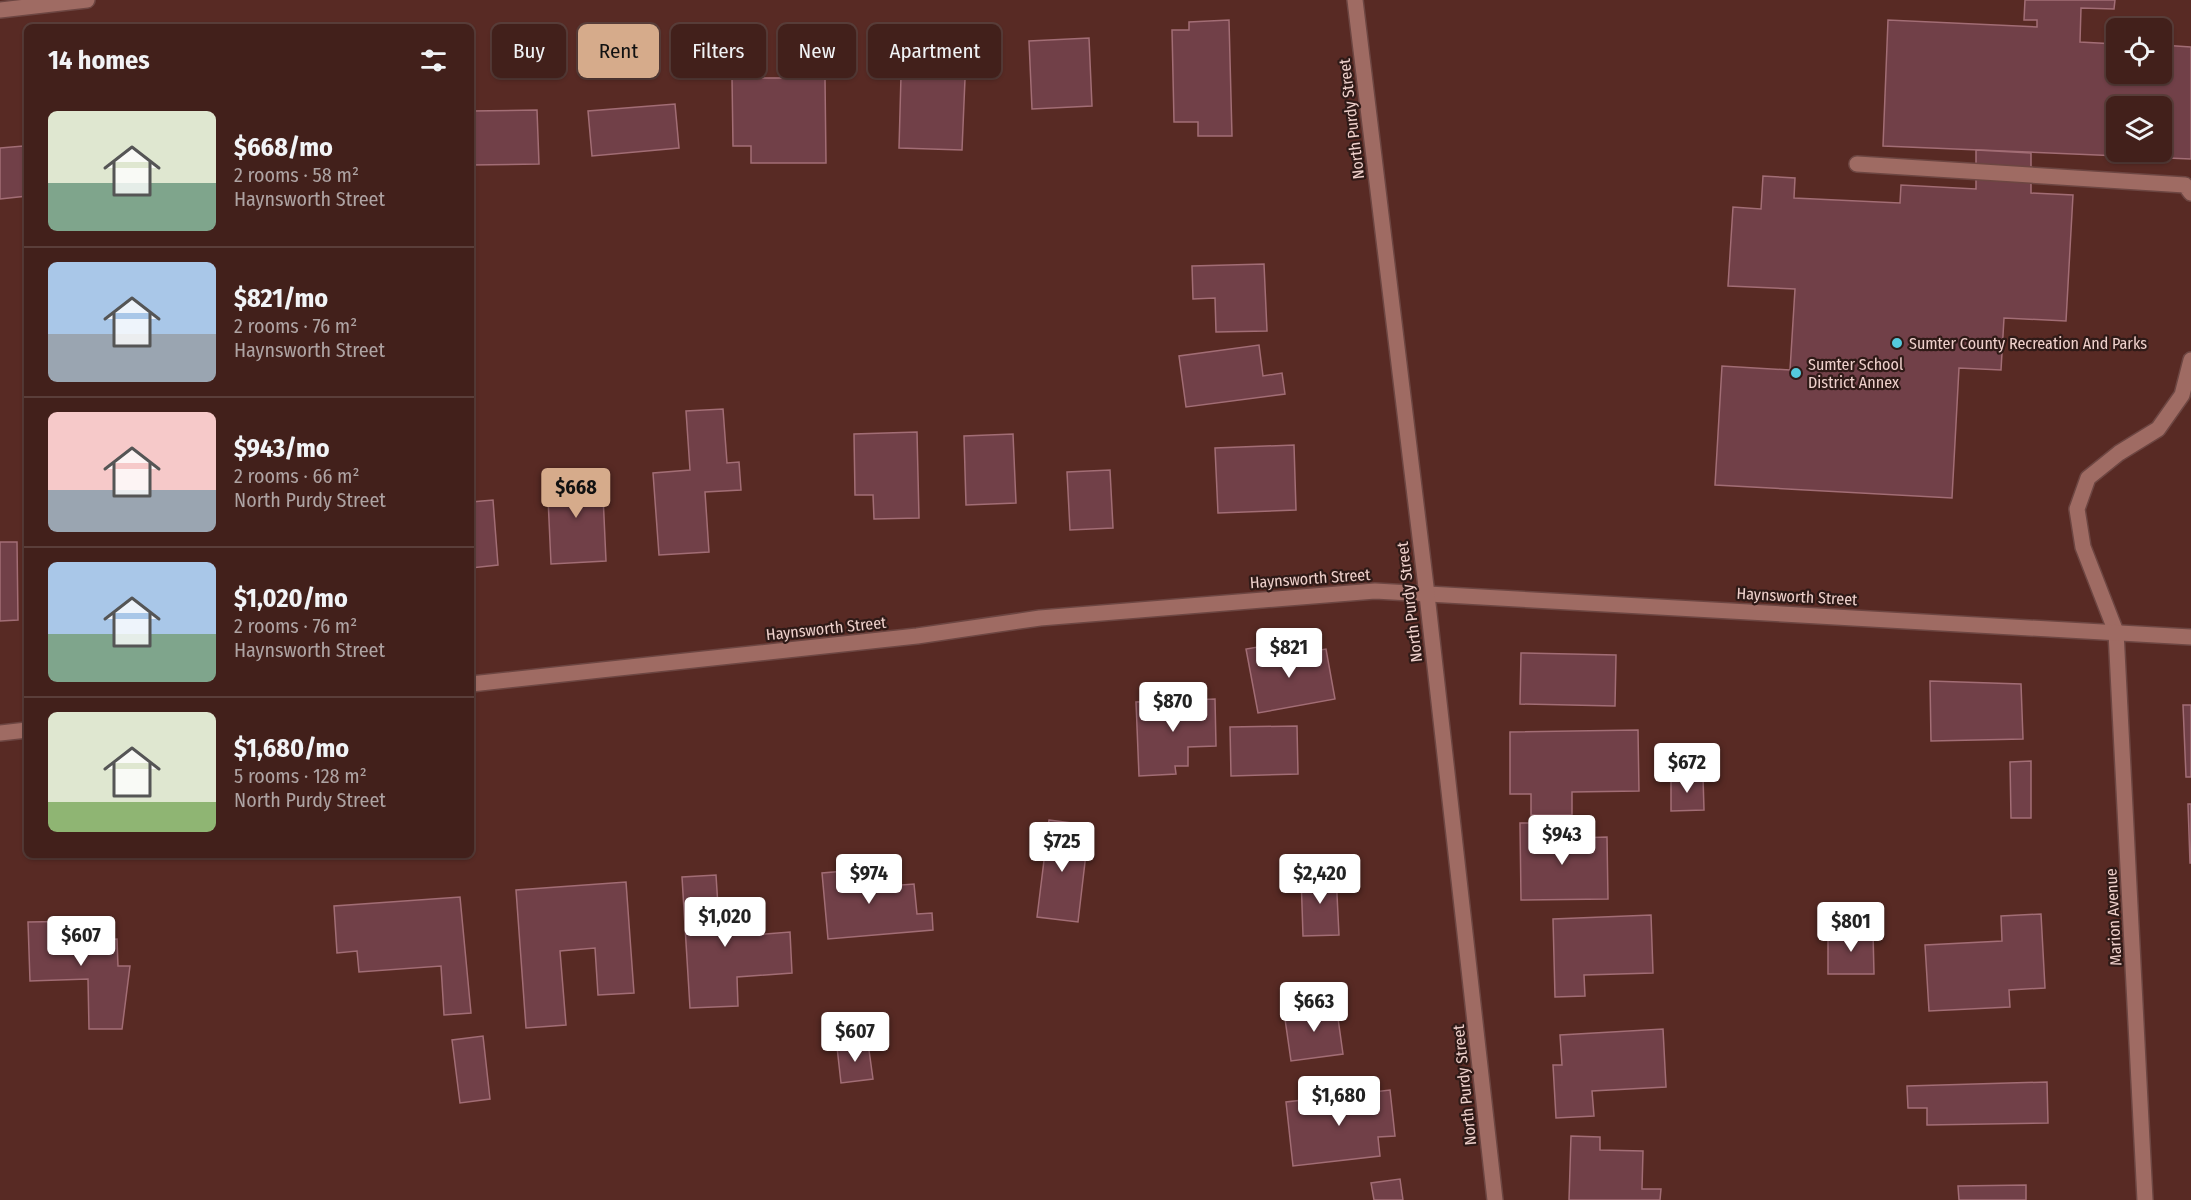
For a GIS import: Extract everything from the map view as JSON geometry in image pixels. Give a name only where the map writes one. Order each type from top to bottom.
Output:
[{"type":"street","points":[[0,10],[87,0]]},
{"type":"street","name":"North Purdy Street","points":[[1355,0],[1427,595],[1495,1200]]},
{"type":"street","points":[[1857,164],[2185,185],[2191,193]]},
{"type":"street","name":"Marion Avenue","points":[[2145,1200],[2116,632],[2083,547],[2077,509],[2088,478],[2119,453],[2158,429],[2182,395],[2191,360]]},
{"type":"street","name":"Haynsworth Street","points":[[474,684],[905,638],[1040,618],[1375,591],[1427,595],[1463,594],[2191,637]]},
{"type":"street","points":[[0,733],[24,730]]},
{"type":"building","points":[[2025,0],[2115,0],[2114,9],[2081,8],[2080,42],[2106,43],[2106,84],[2172,84],[2172,46],[2191,47],[2191,159],[2172,158],[2172,96],[2106,96],[2106,155],[1883,146],[1888,20],[2037,27],[2037,20],[2024,20]]},
{"type":"building","points":[[1229,20],[1232,136],[1198,136],[1198,122],[1174,122],[1172,30],[1189,30],[1189,22]]},
{"type":"building","points":[[1089,38],[1092,106],[1032,109],[1029,41]]},
{"type":"building","points":[[732,78],[825,78],[826,163],[751,163],[751,146],[733,146]]},
{"type":"building","points":[[901,78],[965,79],[962,150],[899,148]]},
{"type":"building","points":[[675,104],[679,148],[592,156],[588,111]]},
{"type":"building","points":[[537,110],[539,164],[474,165],[474,111]]},
{"type":"building","points":[[23,146],[24,196],[0,199],[0,148]]},
{"type":"building","name":"Sumter County Recreation And Parks","points":[[1976,150],[2031,153],[2031,193],[2073,195],[2066,321],[2004,318],[2001,370],[1959,368],[1952,498],[1715,485],[1722,366],[1790,370],[1795,289],[1728,286],[1733,207],[1761,209],[1763,176],[1795,178],[1794,198],[1900,203],[1901,185],[1976,189]]},
{"type":"building","points":[[1264,264],[1267,331],[1216,332],[1215,298],[1193,299],[1192,266]]},
{"type":"building","points":[[1259,345],[1263,376],[1282,373],[1285,394],[1186,407],[1179,356]]},
{"type":"building","points":[[723,409],[727,463],[739,462],[741,490],[705,492],[709,552],[659,555],[653,473],[690,470],[686,411]]},
{"type":"building","points":[[917,432],[919,518],[874,519],[873,495],[855,495],[854,434]]},
{"type":"building","points":[[1013,434],[1016,503],[966,505],[964,436]]},
{"type":"building","points":[[1294,445],[1296,510],[1218,513],[1215,448]]},
{"type":"building","points":[[1110,470],[1113,528],[1070,530],[1067,472]]},
{"type":"building","points":[[602,473],[606,561],[551,564],[547,476]]},
{"type":"building","points":[[493,500],[498,565],[474,568],[474,502]]},
{"type":"building","points":[[0,542],[17,542],[18,620],[0,621]]},
{"type":"building","points":[[1269,645],[1272,658],[1326,649],[1335,699],[1258,713],[1246,649]]},
{"type":"building","points":[[1521,653],[1616,655],[1615,706],[1520,704]]},
{"type":"building","points":[[1930,681],[2021,684],[2023,739],[1931,741]]},
{"type":"building","points":[[1215,699],[1216,746],[1188,747],[1188,766],[1175,766],[1176,774],[1139,776],[1136,702]]},
{"type":"building","points":[[2183,705],[2191,705],[2191,777],[2186,777]]},
{"type":"building","points":[[1297,726],[1298,774],[1231,776],[1230,727]]},
{"type":"building","points":[[1638,730],[1639,791],[1572,792],[1572,815],[1531,815],[1531,794],[1510,794],[1510,732]]},
{"type":"building","points":[[2031,761],[2031,818],[2011,818],[2010,762]]},
{"type":"building","points":[[1703,776],[1704,810],[1671,811],[1671,777]]},
{"type":"building","points":[[2188,804],[2191,804],[2191,863],[2190,863]]},
{"type":"building","points":[[1049,820],[1079,824],[1077,844],[1087,845],[1078,922],[1037,917]]},
{"type":"building","points":[[1520,823],[1547,823],[1547,839],[1607,837],[1608,899],[1521,900]]},
{"type":"building","points":[[873,855],[875,887],[914,884],[917,914],[932,913],[933,930],[828,939],[822,873],[857,870],[856,856]]},
{"type":"building","points":[[1336,874],[1339,935],[1303,936],[1301,875]]},
{"type":"building","points":[[716,875],[719,922],[753,920],[754,935],[790,932],[792,973],[737,977],[738,1006],[690,1008],[682,877]]},
{"type":"building","points":[[626,882],[634,993],[598,995],[595,948],[560,951],[566,1025],[526,1028],[516,890]]},
{"type":"building","points":[[460,897],[471,1013],[444,1015],[441,966],[359,972],[357,951],[337,953],[334,906]]},
{"type":"building","points":[[2041,914],[2045,988],[2009,990],[2010,1007],[1929,1011],[1925,945],[2002,941],[2001,916]]},
{"type":"building","points":[[1651,915],[1653,973],[1584,975],[1585,996],[1555,997],[1553,919]]},
{"type":"building","points":[[90,921],[91,940],[117,939],[118,966],[130,966],[122,1029],[89,1029],[88,979],[30,981],[28,922]]},
{"type":"building","points":[[1828,932],[1873,932],[1874,974],[1828,974]]},
{"type":"building","points":[[1336,1004],[1343,1054],[1291,1061],[1284,1012]]},
{"type":"building","points":[[1663,1029],[1666,1087],[1592,1091],[1594,1116],[1556,1118],[1553,1065],[1562,1065],[1560,1035]]},
{"type":"building","points":[[483,1036],[490,1099],[460,1103],[452,1040]]},
{"type":"building","points":[[868,1043],[873,1079],[841,1083],[837,1047]]},
{"type":"building","points":[[2047,1082],[2048,1123],[1927,1125],[1927,1108],[1908,1108],[1907,1086]]},
{"type":"building","points":[[1390,1090],[1395,1136],[1378,1137],[1380,1156],[1293,1166],[1286,1102]]},
{"type":"building","points":[[1571,1136],[1600,1137],[1600,1150],[1643,1151],[1642,1189],[1661,1189],[1660,1200],[1569,1200]]},
{"type":"building","points":[[1400,1179],[1403,1200],[1374,1200],[1371,1183]]},
{"type":"building","points":[[2026,1185],[2026,1200],[1959,1200],[1958,1186]]},
{"type":"place","name":"Sumter County Recreation And Parks","points":[[1897,343]]},
{"type":"place","name":"Sumter School District Annex","points":[[1796,373]]}]
